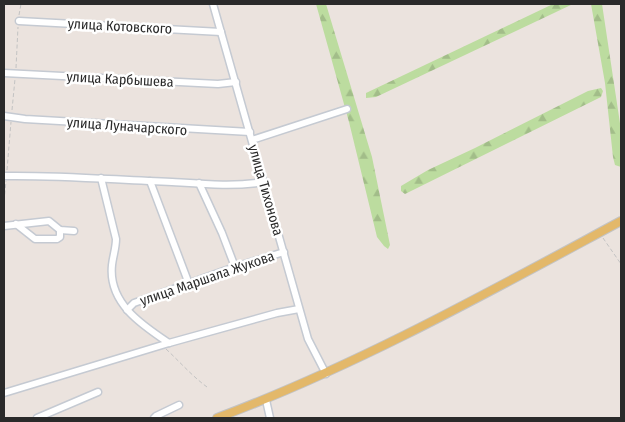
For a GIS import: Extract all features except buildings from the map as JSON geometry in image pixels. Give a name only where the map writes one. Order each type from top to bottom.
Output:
[{"type":"main road","points":[[217,418],[266,400],[326,374],[426,324],[621,221]]},
{"type":"street","name":"улица Тихонова","points":[[213,4],[299,309],[312,349],[326,374]]},
{"type":"street","name":"улица Котовского","points":[[19,20],[221,32]]},
{"type":"street","name":"улица Карбышева","points":[[4,73],[218,84],[236,82]]},
{"type":"street","points":[[252,140],[346,109]]},
{"type":"street","name":"улица Луначарского","points":[[4,116],[25,120],[250,132]]},
{"type":"street","points":[[5,176],[41,175],[199,184],[249,184],[264,182]]},
{"type":"street","points":[[101,178],[116,239],[112,278],[118,297],[127,310]]},
{"type":"street","points":[[150,181],[189,284]]},
{"type":"street","points":[[199,184],[222,233],[235,267]]},
{"type":"street","points":[[4,226],[48,221],[60,230],[74,231]]},
{"type":"street","points":[[16,224],[35,239],[57,240],[60,237],[60,230]]},
{"type":"street","name":"улица Маршала Жукова","points":[[165,344],[127,310],[134,303],[235,267],[284,252]]},
{"type":"street","points":[[4,393],[165,344],[299,309]]},
{"type":"street","points":[[37,418],[98,392]]},
{"type":"street","points":[[266,400],[270,418]]},
{"type":"street","points":[[154,418],[179,405]]},
{"type":"path","points":[[4,200],[21,4]]},
{"type":"path","points":[[599,233],[621,264]]},
{"type":"path","points":[[165,344],[194,378],[208,387]]},
{"type":"green space","points":[[316,4],[326,4],[372,157],[390,245],[388,249],[377,237],[349,122]]},
{"type":"green space","points":[[553,4],[573,4],[376,97],[366,98],[366,93]]},
{"type":"green space","points":[[591,4],[602,4],[621,130],[621,167],[615,165],[613,157],[605,83]]},
{"type":"green space","points":[[601,88],[603,91],[601,97],[405,194],[401,191],[401,186],[428,170],[588,91]]}]
